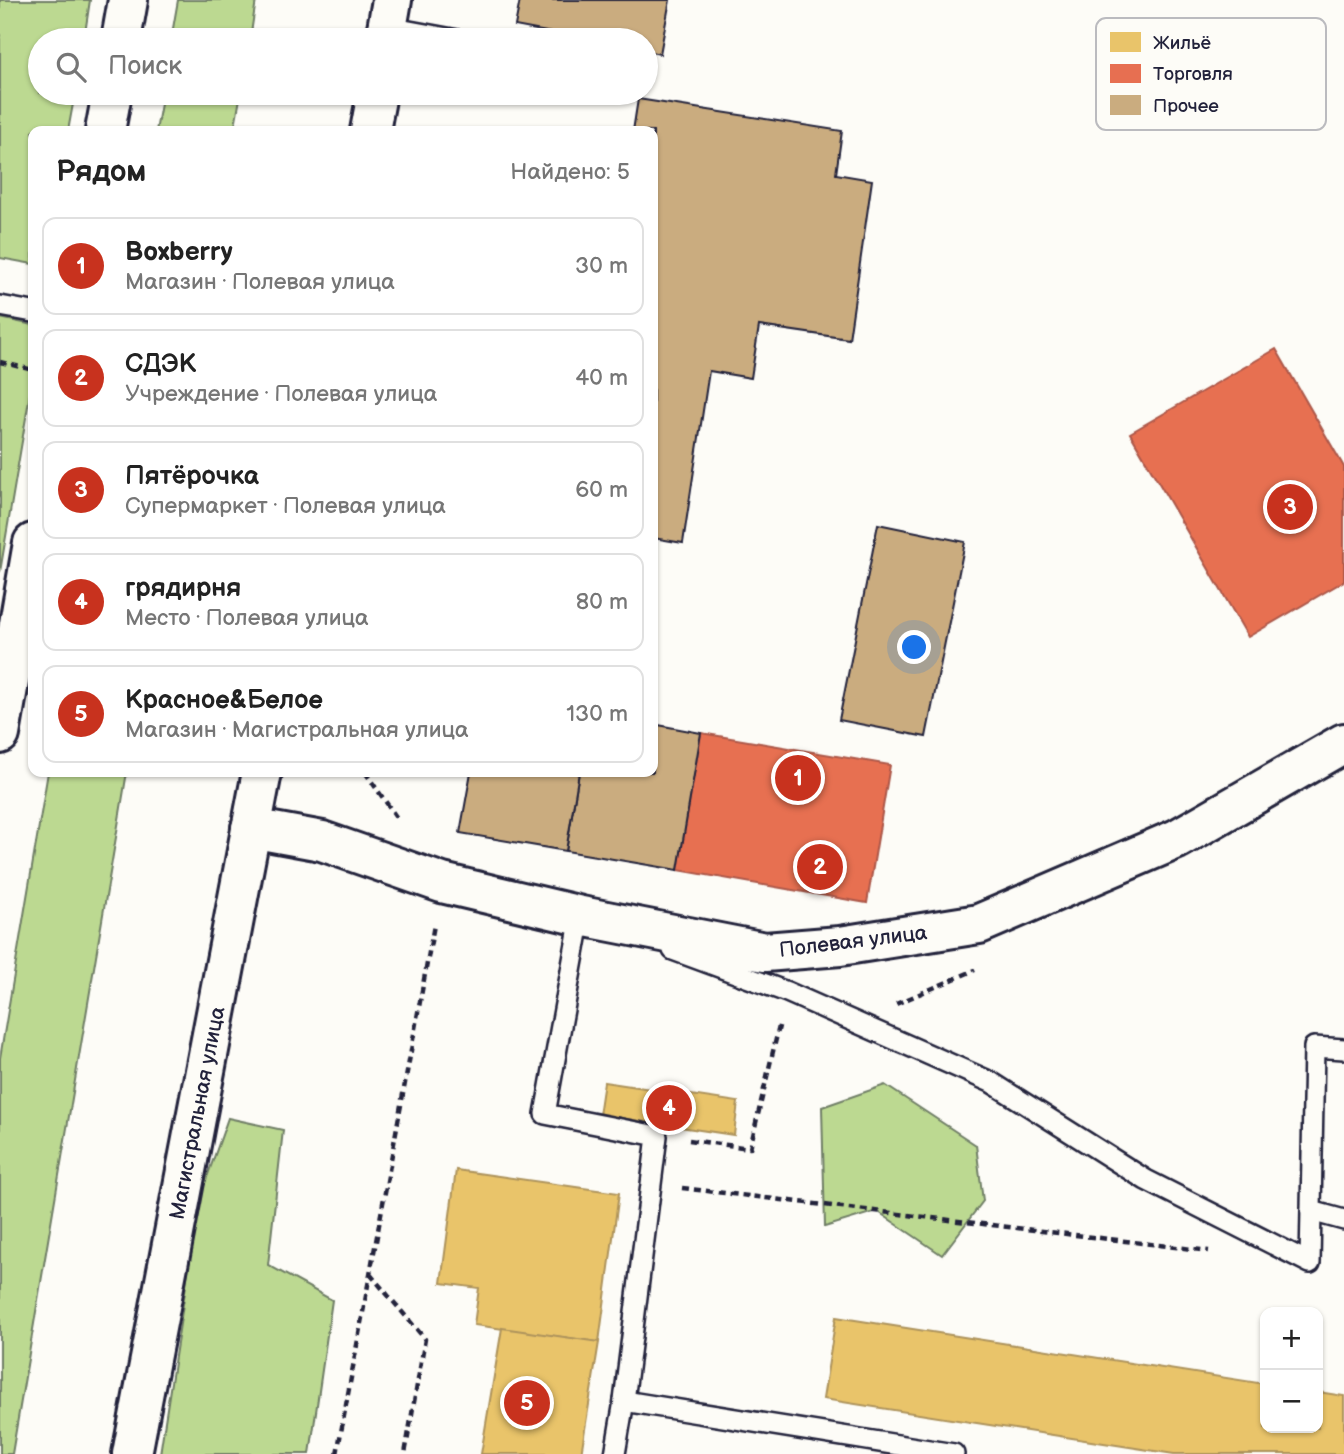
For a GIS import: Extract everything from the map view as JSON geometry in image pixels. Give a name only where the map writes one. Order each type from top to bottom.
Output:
[{"type":"street","points":[[123,28],[128,0]]},
{"type":"street","points":[[106,126],[110,105]]},
{"type":"street","points":[[371,126],[375,105]]},
{"type":"street","points":[[0,734],[28,572]]},
{"type":"street","name":"Полевая улица","points":[[251,828],[323,841],[442,883],[581,916],[765,952],[841,946],[979,924],[1177,839],[1344,743]]},
{"type":"street","name":"Магистральная улица","points":[[132,1454],[261,777]]},
{"type":"lane","points":[[388,23],[409,28]]},
{"type":"lane","points":[[0,306],[28,311]]},
{"type":"lane","points":[[615,1454],[657,1136],[545,1114],[581,916],[787,992],[991,1082],[1146,1180],[1310,1263],[1314,1047],[1344,1049]]},
{"type":"lane","points":[[1311,1211],[1344,1220]]},
{"type":"lane","points":[[624,1401],[954,1454]]},
{"type":"path","points":[[0,362],[28,369]]},
{"type":"path","points":[[368,777],[403,827]]},
{"type":"path","points":[[337,1454],[442,883]]},
{"type":"path","points":[[657,1136],[750,1148],[787,992]]},
{"type":"path","points":[[651,1184],[1214,1251]]},
{"type":"path","points":[[370,1273],[425,1339],[405,1454]]},
{"type":"green space","points":[[0,0],[90,0],[86,28],[28,28],[28,105],[73,105],[69,126],[28,126],[28,263],[0,258]]},
{"type":"green space","points":[[178,0],[256,0],[252,28],[173,28]]},
{"type":"green space","points":[[161,105],[239,105],[235,126],[157,126]]},
{"type":"green space","points":[[0,318],[28,324],[28,406],[0,572]]},
{"type":"green space","points":[[47,777],[126,777],[12,1454],[0,1454],[0,1058]]},
{"type":"green space","points":[[885,1085],[976,1145],[983,1201],[942,1255],[877,1211],[825,1227],[822,1107]]},
{"type":"green space","points":[[228,1118],[283,1130],[268,1265],[332,1300],[310,1454],[160,1454],[199,1200]]},
{"type":"building: Жильё","points":[[604,1082],[738,1102],[734,1135],[599,1115]]},
{"type":"building: Жильё","points":[[456,1170],[619,1193],[599,1342],[474,1325],[479,1288],[441,1283]]},
{"type":"building: Жильё","points":[[836,1317],[1260,1383],[1260,1433],[1323,1433],[1323,1393],[1344,1396],[1344,1454],[1174,1454],[823,1399]]},
{"type":"building: Жильё","points":[[502,1328],[599,1342],[581,1454],[481,1454]]},
{"type":"building: Торговля","points":[[1276,349],[1344,467],[1344,581],[1248,637],[1130,433]]},
{"type":"building: Торговля","points":[[701,733],[890,765],[867,903],[678,870]]},
{"type":"building: Прочее","points":[[520,0],[670,0],[660,54],[658,28],[515,26]]},
{"type":"building: Прочее","points":[[658,102],[842,131],[836,174],[872,180],[849,339],[759,326],[751,378],[709,371],[683,543],[658,539],[658,126],[634,126],[637,105],[658,105]]},
{"type":"building: Прочее","points":[[878,524],[965,542],[926,737],[839,720]]},
{"type":"building: Прочее","points":[[658,725],[701,733],[678,870],[566,851],[578,777],[658,777]]},
{"type":"building: Прочее","points":[[470,777],[578,777],[566,851],[460,833]]},
{"type":"place","name":"Пятёрочка","points":[[1290,507]]},
{"type":"place","name":"Boxberry","points":[[798,778]]},
{"type":"place","name":"СДЭК","points":[[820,867]]},
{"type":"place","name":"грядирня","points":[[669,1108]]},
{"type":"place","name":"Красное&Белое","points":[[527,1403]]}]
